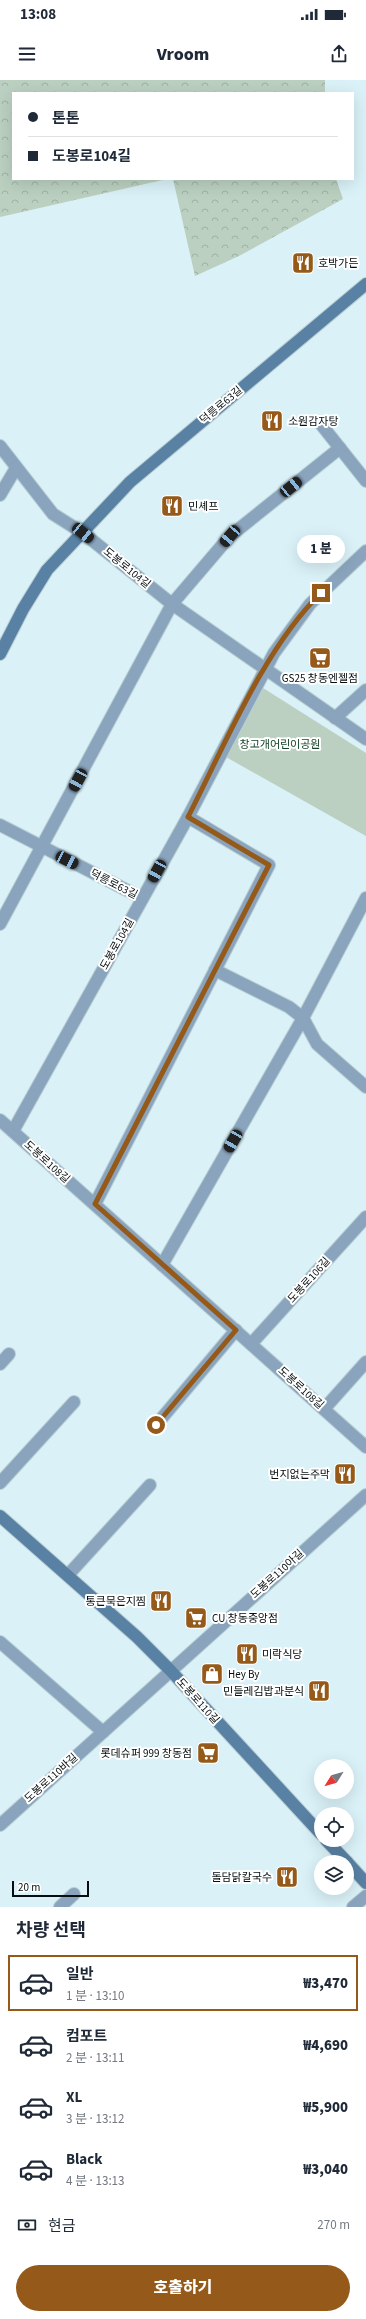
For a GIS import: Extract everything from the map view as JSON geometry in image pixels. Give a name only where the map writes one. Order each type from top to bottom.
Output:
[{"type":"street","name":"덕릉로63길","points":[[0,654],[23,609],[47,570],[130,482],[366,284]]},
{"type":"street","points":[[320,423],[366,481]]},
{"type":"street","points":[[0,446],[53,514],[83,533]]},
{"type":"street","points":[[0,924],[172,604],[230,536],[340,448]]},
{"type":"street","points":[[0,494],[16,468]]},
{"type":"street","name":"도봉로104길","points":[[83,533],[172,604],[264,670],[366,739]]},
{"type":"street","name":"도봉로104길","points":[[13,1132],[188,817],[274,653],[310,604],[366,551]]},
{"type":"street","points":[[335,718],[366,690]]},
{"type":"street","points":[[95,1204],[269,865],[188,817]]},
{"type":"street","name":"덕릉로63길","points":[[0,825],[142,898]]},
{"type":"street","points":[[162,1265],[303,1018],[366,898]]},
{"type":"street","points":[[215,970],[289,1007],[303,1018],[317,1044],[366,1087]]},
{"type":"street","name":"도봉로108길","points":[[0,1120],[366,1447]]},
{"type":"street","name":"도봉로106길","points":[[251,1344],[366,1217]]},
{"type":"street","points":[[156,1425],[236,1330]]},
{"type":"street","points":[[0,1364],[9,1354]]},
{"type":"street","points":[[324,1409],[366,1362]]},
{"type":"street","points":[[0,1483],[74,1402]]},
{"type":"street","points":[[68,1575],[150,1485]]},
{"type":"street","name":"도봉로110아길","points":[[170,1670],[366,1495]]},
{"type":"street","name":"도봉로110길","points":[[0,1516],[137,1637],[170,1670],[314,1826]]},
{"type":"street","points":[[0,1642],[103,1732]]},
{"type":"street","name":"도봉로110바길","points":[[0,1825],[170,1670]]},
{"type":"street","points":[[333,1847],[340,1855]]},
{"type":"street","points":[[354,1870],[366,1883]]},
{"type":"street","points":[[60,1907],[74,1894]]},
{"type":"street","points":[[353,1907],[366,1896]]},
{"type":"green space","points":[[0,80],[325,80],[325,92],[12,92],[12,180],[163,180],[0,217]]},
{"type":"green space","points":[[173,180],[336,180],[343,199],[239,256],[195,276]]},
{"type":"green space","name":"창고개어린이공원","points":[[263,688],[366,753],[366,836],[226,757]]},
{"type":"place","name":"호박가든","points":[[303,263]]},
{"type":"place","name":"소원감자탕","points":[[272,421]]},
{"type":"place","name":"민셰프","points":[[172,506]]},
{"type":"place","name":"GS25 창동엔젤점","points":[[320,658]]},
{"type":"place","name":"번지없는주막","points":[[345,1474]]},
{"type":"place","name":"통큰묵은지찜","points":[[161,1601]]},
{"type":"place","name":"CU 창동중앙점","points":[[196,1618]]},
{"type":"place","name":"미락식당","points":[[247,1654]]},
{"type":"place","name":"Hey By","points":[[212,1674]]},
{"type":"place","name":"민들레김밥과분식","points":[[319,1691]]},
{"type":"place","name":"롯데슈퍼 999 창동점","points":[[208,1753]]},
{"type":"place","name":"돌담닭칼국수","points":[[287,1877]]},
{"type":"route","points":[[156,1425],[236,1330],[95,1204],[269,865],[188,817],[254,687],[274,653],[310,604],[321,593]]}]
